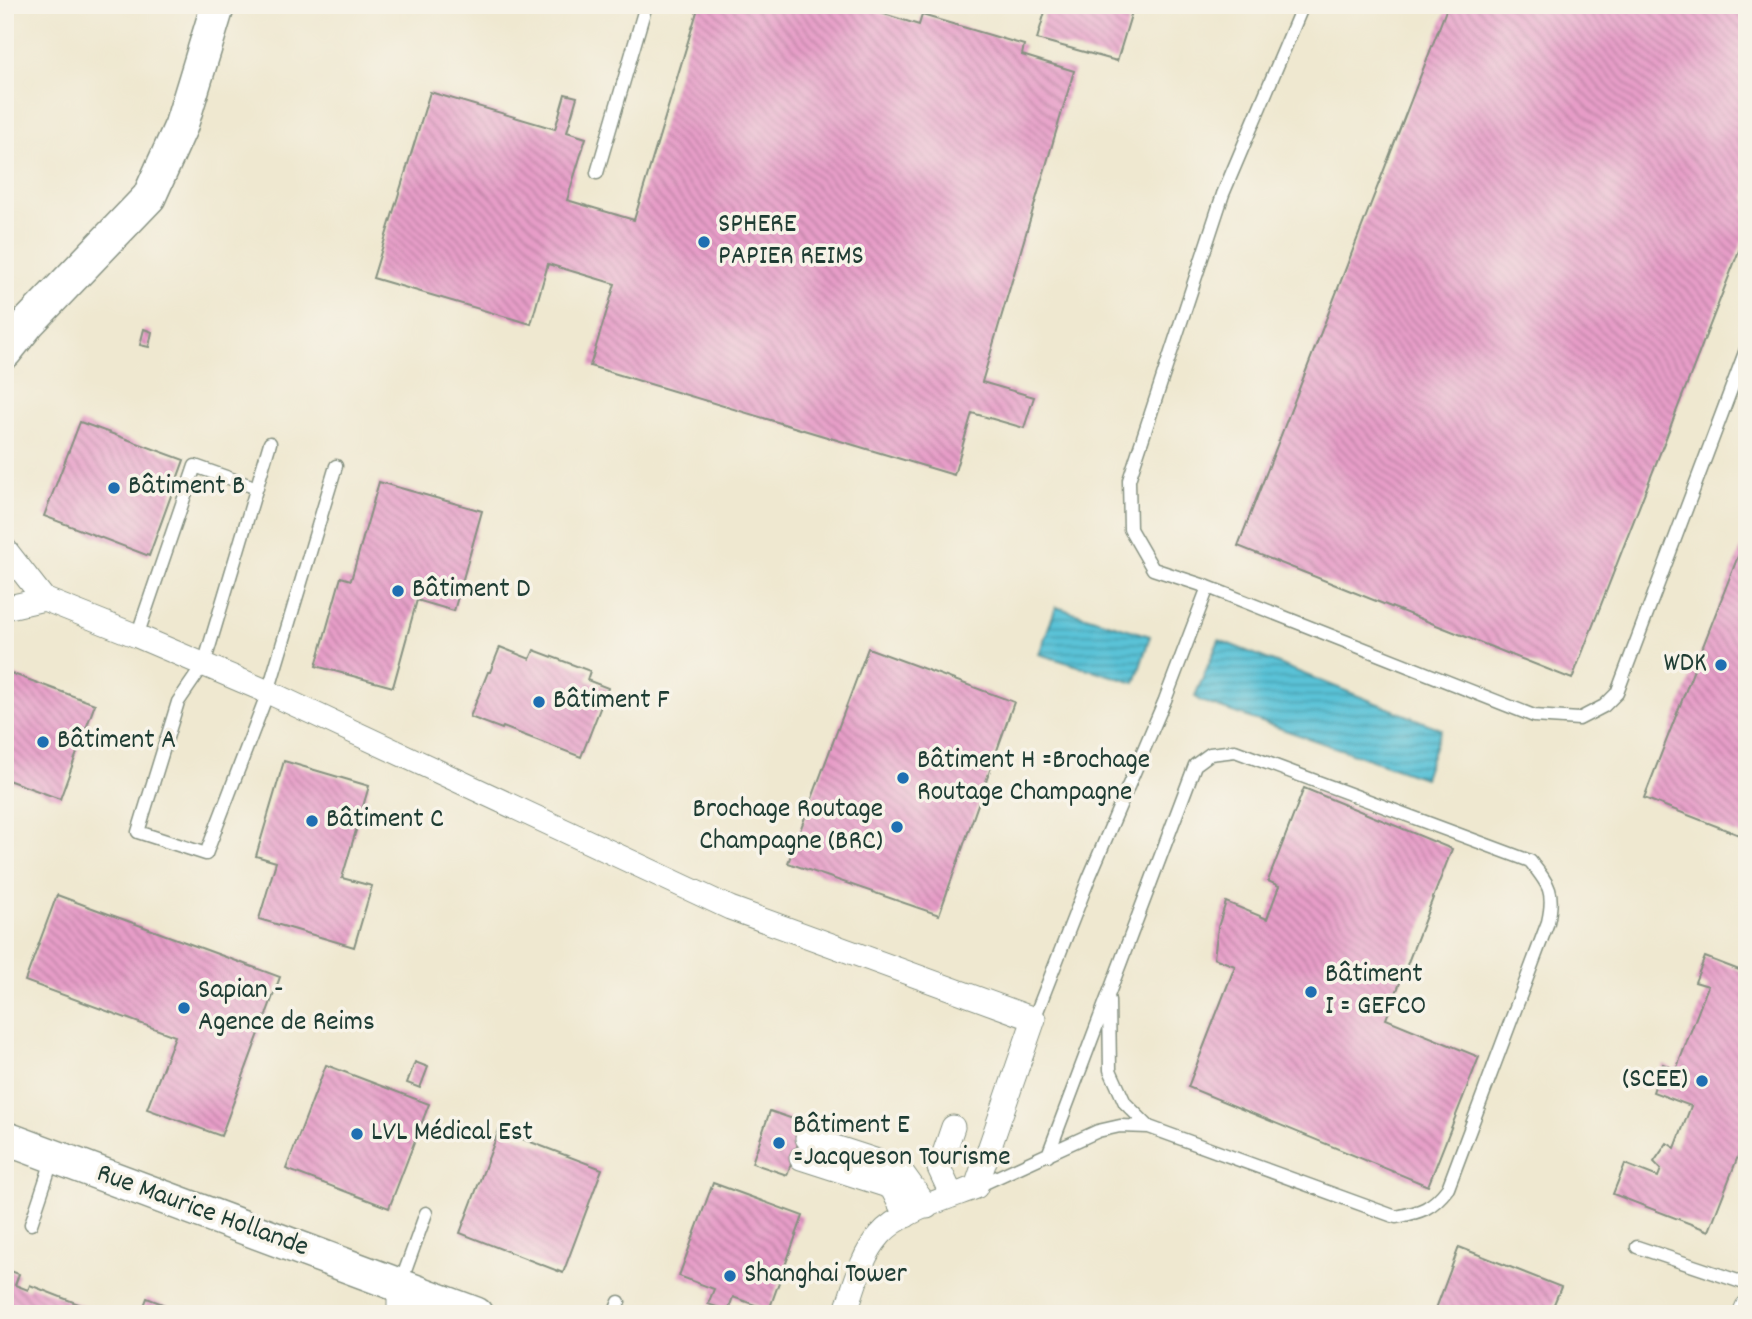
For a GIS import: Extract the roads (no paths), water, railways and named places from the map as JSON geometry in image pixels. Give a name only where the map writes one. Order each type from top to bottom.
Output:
[{"type":"street","points":[[5,352],[29,323],[149,197],[181,126],[218,5]]},
{"type":"street","points":[[5,548],[44,599],[268,692],[730,908],[1034,1019],[976,1187],[906,1216],[880,1234],[863,1265],[845,1314]]},
{"type":"street","points":[[5,608],[44,599]]},
{"type":"street","points":[[952,1196],[939,1168],[953,1127]]},
{"type":"street","name":"Rue Maurice Hollande","points":[[5,1138],[399,1300],[476,1314]]},
{"type":"street","points":[[906,1216],[891,1187],[804,1148],[899,1168],[927,1207]]},
{"type":"street","points":[[1744,1314],[1747,1307]]},
{"type":"lane","points":[[597,173],[646,5]]},
{"type":"lane","points":[[1303,5],[1223,194],[1129,480],[1130,529],[1153,569],[1208,587],[1534,716],[1579,719],[1604,706],[1617,693],[1747,347]]},
{"type":"lane","points":[[270,443],[204,664],[178,702],[138,832],[206,855],[268,692],[336,466]]},
{"type":"lane","points":[[137,636],[195,466],[257,488]]},
{"type":"lane","points":[[1034,1019],[1089,878],[1165,700],[1208,587]]},
{"type":"lane","points":[[976,1187],[1048,1155],[1098,1131],[1120,1126],[1149,1127],[1396,1217],[1420,1212],[1439,1200],[1448,1188],[1548,922],[1552,903],[1547,882],[1530,861],[1235,751],[1210,754],[1195,765],[1048,1155]]},
{"type":"lane","points":[[1109,993],[1110,1070],[1125,1103],[1149,1127]]},
{"type":"lane","points":[[31,1224],[53,1157]]},
{"type":"lane","points":[[399,1300],[426,1213]]},
{"type":"lane","points":[[1637,1247],[1747,1284]]},
{"type":"water","points":[[1056,607],[1150,636],[1135,683],[1039,654]]},
{"type":"water","points":[[1219,640],[1441,729],[1424,778],[1200,701],[1195,696]]},
{"type":"place","name":"SPHERE PAPIER REIMS","points":[[704,242]]},
{"type":"place","name":"Bâtiment B","points":[[114,488]]},
{"type":"place","name":"Bâtiment D","points":[[398,591]]},
{"type":"place","name":"WDK","points":[[1721,665]]},
{"type":"place","name":"Bâtiment F","points":[[539,702]]},
{"type":"place","name":"Bâtiment A","points":[[43,742]]},
{"type":"place","name":"Bâtiment H =Brochage Routage Champagne","points":[[903,778]]},
{"type":"place","name":"Bâtiment C","points":[[312,821]]},
{"type":"place","name":"Brochage Routage Champagne (BRC)","points":[[897,827]]},
{"type":"place","name":"Bâtiment I = GEFCO","points":[[1311,992]]},
{"type":"place","name":"Sapian - Agence de Reims","points":[[184,1008]]},
{"type":"place","name":"(SCEE)","points":[[1702,1081]]},
{"type":"place","name":"LVL Médical Est","points":[[357,1134]]},
{"type":"place","name":"Bâtiment E =Jacqueson Tourisme","points":[[779,1143]]},
{"type":"place","name":"Shanghai Tower","points":[[730,1276]]}]
